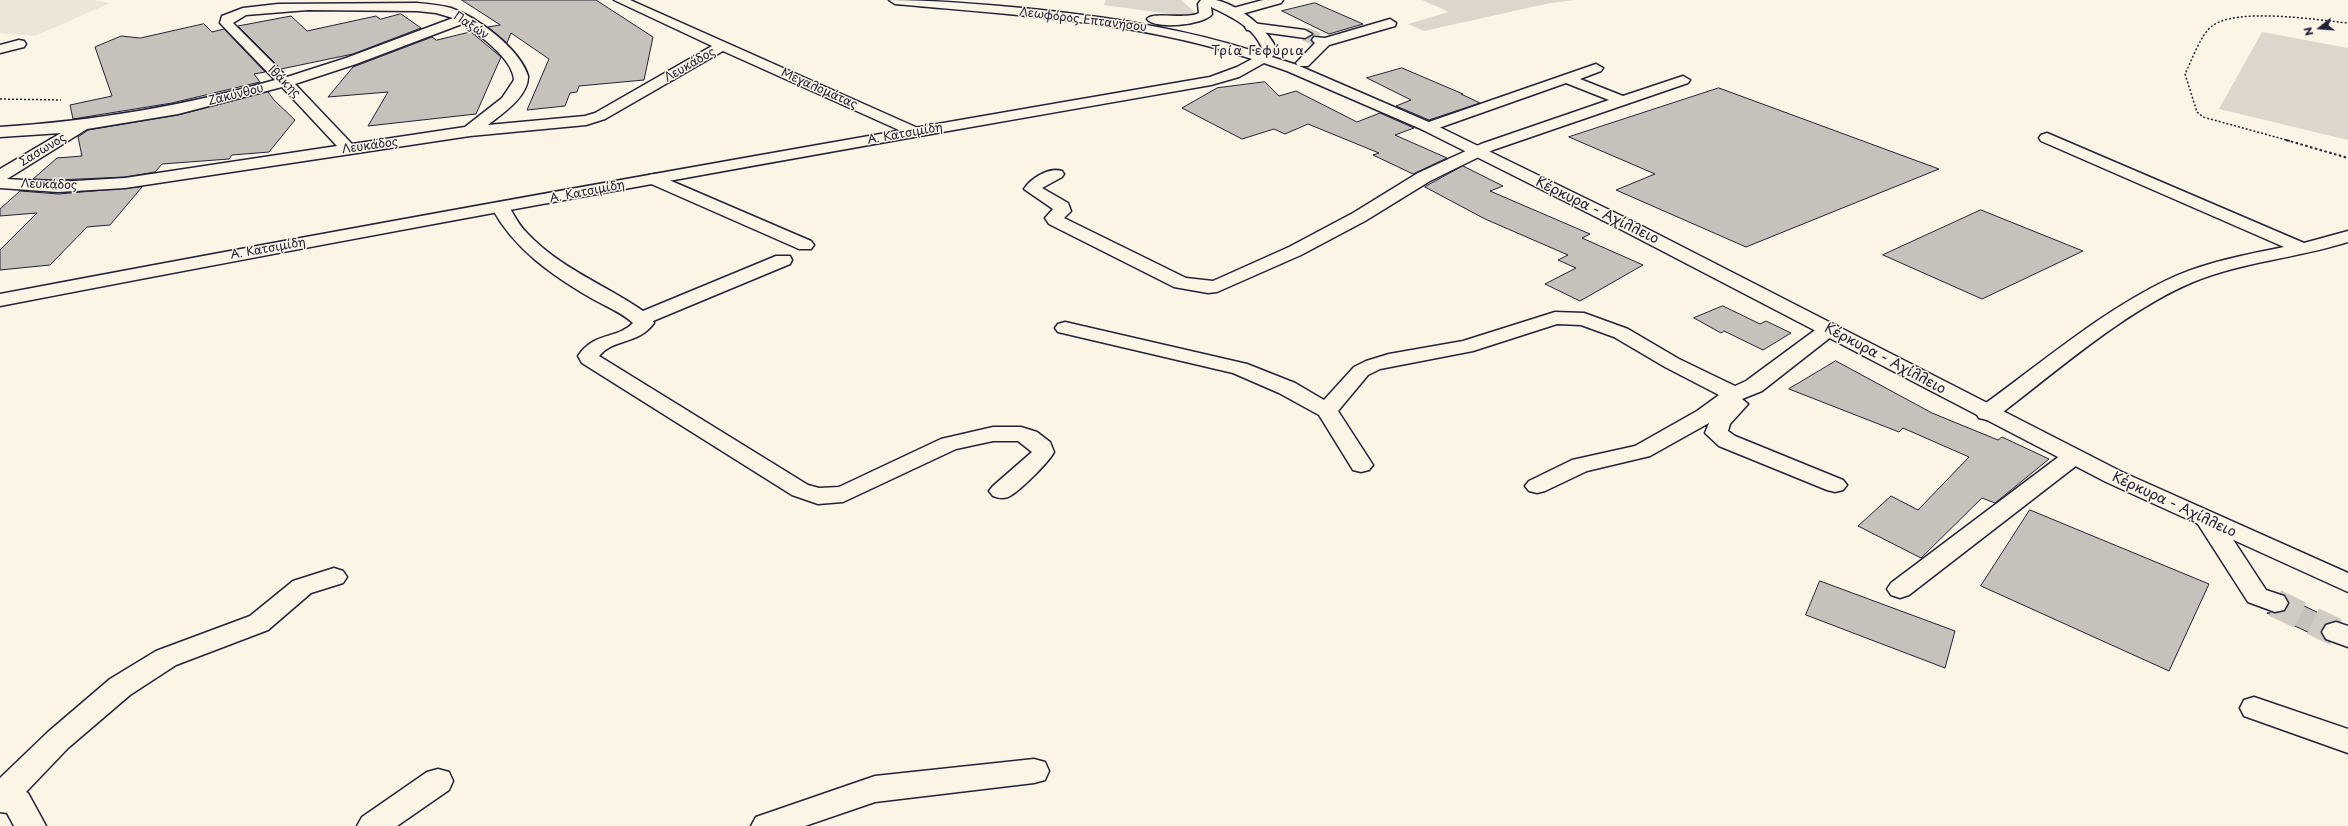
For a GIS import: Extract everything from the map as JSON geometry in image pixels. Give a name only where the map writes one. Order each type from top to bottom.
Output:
[{"type":"street","points":[[428,8],[442,0]]},
{"type":"street","name":"Μεγαλομάτας","points":[[620,0],[915,132]]},
{"type":"street","name":"Λεωφόρος Επτανήσου","points":[[895,0],[1095,20],[1148,28],[1224,46],[1234,54],[1243,51]]},
{"type":"street","name":"Λεωφόρος Επτανήσου","points":[[991,0],[1141,17],[1202,29],[1243,51]]},
{"type":"street","points":[[1231,13],[1277,0]]},
{"type":"street","points":[[1141,17],[1172,20],[1197,18],[1206,14],[1203,1]]},
{"type":"street","points":[[1203,1],[1231,13],[1252,27],[1265,41],[1267,54]]},
{"type":"street","points":[[1203,1],[1239,29],[1243,51]]},
{"type":"street","name":"Παξών","points":[[231,17],[249,11],[282,8],[428,8],[445,11],[463,19],[486,35],[508,54],[520,73],[521,80],[518,87],[505,102],[470,131]]},
{"type":"street","name":"Ιθάκης","points":[[231,17],[227,19],[226,23],[286,82],[348,149]]},
{"type":"street","name":"Ζακύνθου","points":[[0,132],[87,124],[166,112],[286,82],[371,54],[463,19]]},
{"type":"street","points":[[1303,63],[1322,41],[1390,23]]},
{"type":"street","points":[[1252,27],[1305,34]]},
{"type":"street","points":[[0,49],[19,44]]},
{"type":"street","name":"Λευκάδος","points":[[0,183],[58,187],[114,184],[234,168],[470,131],[592,119],[723,46]]},
{"type":"street","name":"Κέρκυρα - Αχίλλειο","points":[[1243,51],[1267,54],[1303,63],[1392,105],[1427,127]]},
{"type":"street","name":"Α. Κατσιμίδη","points":[[1174,86],[1215,71],[1243,51]]},
{"type":"street","name":"Κέρκυρα - Αχίλλειο","points":[[1267,54],[1320,80],[1427,127],[1689,256],[2073,457],[2208,521],[2348,583]]},
{"type":"street","name":"Α. Κατσιμίδη","points":[[0,300],[235,255],[655,179],[1174,86],[1211,81],[1229,76],[1267,54]]},
{"type":"street","points":[[1427,127],[1596,68]]},
{"type":"street","points":[[1211,81],[1266,73],[1289,74],[1320,80]]},
{"type":"street","points":[[1568,79],[1623,101]]},
{"type":"street","points":[[1056,174],[1035,185],[1032,189],[1062,207],[1062,211],[1054,218],[1055,220],[1181,283],[1208,287],[1230,281],[1295,251],[1359,217],[1424,177],[1478,152],[1514,137],[1683,80]]},
{"type":"street","name":"Σασωνος","points":[[0,176],[87,124]]},
{"type":"street","points":[[2047,138],[2304,249]]},
{"type":"street","points":[[655,179],[805,245]]},
{"type":"street","points":[[501,208],[506,222],[531,248],[593,291],[641,319],[644,323],[642,327],[594,349],[588,356],[589,359],[804,492],[818,496],[843,494],[949,444],[963,440],[1008,433],[1029,437],[1042,447],[1043,452],[1040,458],[1001,491]]},
{"type":"street","points":[[1987,413],[2151,295],[2207,271],[2304,249],[2348,236]]},
{"type":"street","points":[[641,319],[782,260]]},
{"type":"street","points":[[1327,411],[1361,371],[1373,365],[1389,360],[1466,347],[1555,318],[1584,319],[1621,333],[1672,363],[1744,390]]},
{"type":"street","points":[[1065,328],[1240,368],[1273,381],[1327,411],[1361,465]]},
{"type":"street","points":[[1537,486],[1580,466],[1642,451],[1705,416],[1829,329]]},
{"type":"street","points":[[1744,390],[1716,428],[1716,433],[1727,441],[1835,485]]},
{"type":"street","points":[[1900,590],[2073,457]]},
{"type":"street","points":[[2208,521],[2257,596],[2275,603]]},
{"type":"street","points":[[0,798],[58,740],[120,687],[166,658],[259,623],[302,587],[334,577]]},
{"type":"street","points":[[2254,708],[2348,741]]},
{"type":"street","points":[[767,826],[875,789],[1034,771]]},
{"type":"street","points":[[373,826],[438,781]]},
{"type":"street","points":[[0,798],[17,802],[30,826]]},
{"type":"path","points":[[2348,23],[2240,17],[2220,20],[2210,26],[2185,74],[2197,112],[2203,117],[2348,158]]},
{"type":"path","points":[[0,99],[61,100]]},
{"type":"shaded area","points":[[0,0],[93,0],[110,3],[35,36],[0,33]]},
{"type":"shaded area","points":[[1106,0],[1181,0],[1196,13],[1177,15],[1104,5]]},
{"type":"shaded area","points":[[1422,0],[1575,0],[1550,3],[1424,31],[1408,24],[1449,12]]},
{"type":"shaded area","points":[[2262,32],[2348,48],[2348,140],[2219,109]]},
{"type":"building","points":[[462,0],[596,0],[653,37],[644,80],[579,86],[577,92],[570,93],[565,106],[527,110],[549,59],[511,33],[507,43],[488,27],[500,25]]},
{"type":"building","points":[[1315,3],[1363,24],[1329,34],[1282,11]]},
{"type":"building","points":[[401,14],[421,28],[353,54],[281,69],[238,26],[291,16],[307,31],[376,16],[380,19]]},
{"type":"building","points":[[204,24],[212,32],[224,29],[265,72],[254,74],[260,82],[172,103],[73,119],[70,105],[112,96],[95,47],[121,36],[140,38]]},
{"type":"building","points":[[471,32],[501,57],[476,114],[368,126],[388,92],[328,97],[353,67],[432,37],[436,40]]},
{"type":"building","points":[[1402,68],[1463,94],[1461,94],[1480,103],[1429,120],[1396,106],[1411,100],[1367,78]]},
{"type":"building","points":[[1265,82],[1279,96],[1296,91],[1357,122],[1380,113],[1414,128],[1395,135],[1447,158],[1413,174],[1373,155],[1379,153],[1308,124],[1285,134],[1274,129],[1242,139],[1182,108],[1217,88]]},
{"type":"building","points":[[1719,88],[1939,169],[1746,247],[1616,190],[1655,174],[1569,137]]},
{"type":"building","points":[[268,92],[274,100],[295,120],[269,152],[232,155],[229,159],[162,164],[155,172],[125,177],[58,180],[33,179],[57,158],[82,156],[78,137],[88,130],[178,115]]},
{"type":"building","points":[[1463,166],[1503,186],[1490,191],[1590,234],[1582,238],[1643,265],[1580,301],[1545,284],[1576,268],[1558,260],[1568,255],[1485,219],[1425,187]]},
{"type":"building","points":[[142,187],[110,225],[87,227],[50,265],[0,270],[0,250],[37,213],[0,216],[0,209],[20,191],[58,194]]},
{"type":"building","points":[[1981,210],[2083,251],[1982,299],[1883,255]]},
{"type":"building","points":[[1723,306],[1760,324],[1766,321],[1791,333],[1763,350],[1724,331],[1721,333],[1694,318]]},
{"type":"building","points":[[1836,361],[1932,413],[1998,440],[2002,437],[2049,459],[1995,503],[1982,498],[1921,558],[1858,526],[1891,496],[1918,510],[1969,457],[1903,428],[1899,432],[1789,389]]},
{"type":"building","points":[[2030,510],[2209,584],[2169,671],[1981,586]]},
{"type":"building","points":[[1820,581],[1955,631],[1945,668],[1806,615]]},
{"type":"building","points":[[2287,598],[2336,621],[2326,624],[2321,631],[2325,640],[2329,642],[2267,613],[2285,611],[2289,604]]},
{"type":"tunnel","points":[[1305,34],[1319,40]]},
{"type":"tunnel","points":[[2275,603],[2336,632]]},
{"type":"district","name":"Τρία Γεφύρια","points":[[1258,51]]}]
